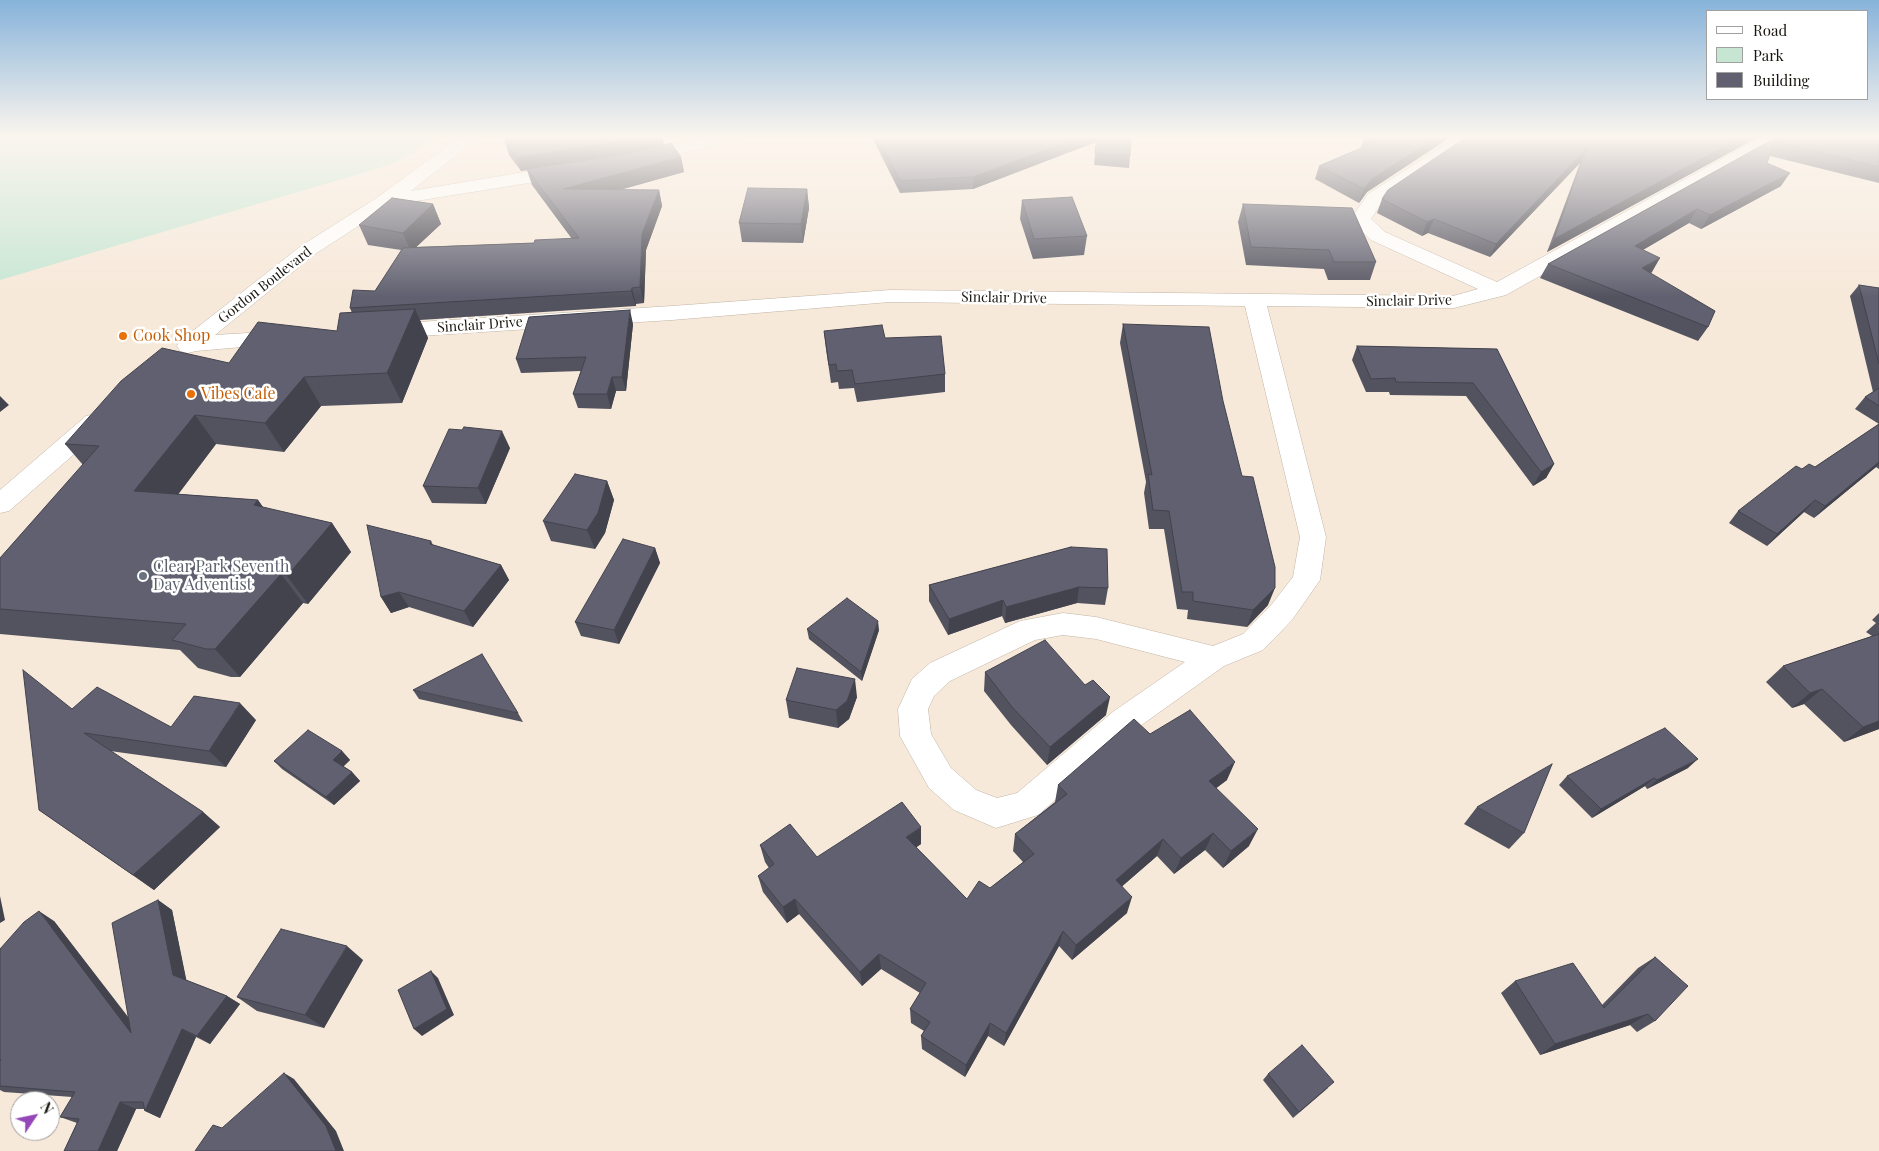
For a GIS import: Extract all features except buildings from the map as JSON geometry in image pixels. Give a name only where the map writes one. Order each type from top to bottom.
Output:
[{"type":"street","name":"Gordon Boulevard","points":[[299,337],[183,350],[308,250],[400,190]]},
{"type":"street","points":[[385,201],[454,190]]},
{"type":"street","points":[[1387,190],[1375,198],[1360,220],[1378,236],[1498,290]]},
{"type":"street","name":"Sinclair Drive","points":[[368,333],[672,313],[890,296],[1454,302],[1498,290],[1680,190]]},
{"type":"street","points":[[1214,658],[1096,628],[1063,624],[1030,629],[940,672],[923,688],[913,708],[916,736],[940,778],[965,800],[996,813],[1026,804],[1125,720],[1214,658],[1253,642],[1282,612],[1306,580],[1313,537],[1256,301]]},
{"type":"street","points":[[0,504],[108,412]]},
{"type":"green space","points":[[0,190],[306,190],[0,280]]},
{"type":"place","name":"Cook Shop","points":[[123,336]]},
{"type":"place","name":"Vibes Cafe","points":[[191,394]]},
{"type":"place","name":"Clear Park Seventh Day Adventist","points":[[143,576]]}]
